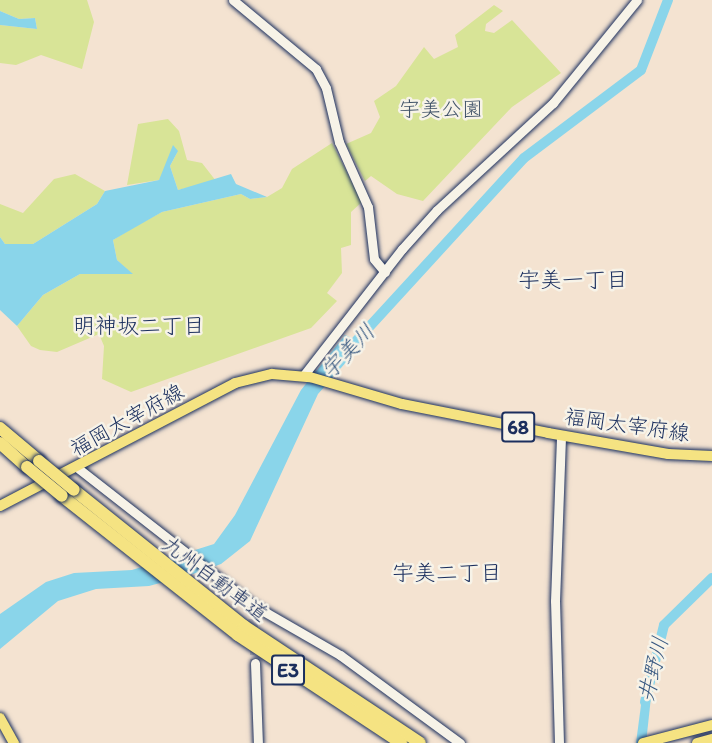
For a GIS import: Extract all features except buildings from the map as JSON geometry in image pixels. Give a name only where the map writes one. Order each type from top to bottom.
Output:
[{"type":"highway","name":"九州自動車道","points":[[0,428],[22,447],[33,464],[62,496],[180,591],[304,681],[408,742]]},
{"type":"highway","name":"九州自動車道","points":[[4,447],[74,490],[194,589],[408,742]]},
{"type":"main road","name":"福岡太宰府線","points":[[0,506],[79,469],[235,383],[272,374],[306,377],[402,404],[561,436],[668,454],[712,456]]},
{"type":"main road","points":[[0,718],[14,743]]},
{"type":"main road","points":[[643,743],[712,725]]},
{"type":"main road","points":[[697,743],[712,739]]},
{"type":"street","points":[[233,0],[316,69],[326,88],[339,142],[368,207],[374,259],[385,272]]},
{"type":"street","points":[[306,377],[385,272],[438,210],[553,103],[637,0]]},
{"type":"street","points":[[558,743],[555,601],[561,436]]},
{"type":"street","points":[[79,469],[177,549],[253,605],[340,655],[460,743]]},
{"type":"street","points":[[253,605],[253,618]]},
{"type":"street","points":[[255,663],[258,743]]},
{"type":"green space","points":[[0,0],[87,0],[94,22],[82,69],[41,55],[16,65],[0,63],[0,25],[37,29],[35,18],[19,19],[0,11]]},
{"type":"green space","name":"宇美公園","points":[[494,5],[503,11],[486,24],[485,31],[494,33],[512,20],[561,73],[512,107],[423,201],[397,194],[371,176],[365,181],[346,144],[371,133],[380,117],[374,101],[396,86],[424,47],[434,59],[458,47],[455,35]]},
{"type":"green space","points":[[168,119],[179,131],[187,160],[202,163],[216,181],[178,190],[170,166],[178,151],[159,180],[127,185],[138,124]]},
{"type":"green space","points":[[332,143],[362,202],[351,212],[351,245],[341,248],[342,273],[327,293],[337,301],[311,328],[131,392],[102,379],[104,346],[99,334],[57,352],[40,350],[31,346],[17,326],[43,295],[80,274],[132,274],[117,260],[113,240],[132,228],[162,212],[241,194],[250,199],[267,197],[282,188],[292,169]]},
{"type":"green space","points":[[75,174],[105,191],[97,204],[33,244],[5,244],[0,237],[0,204],[23,213],[54,179]]},
{"type":"water","points":[[0,11],[19,19],[35,18],[37,29],[0,25]]},
{"type":"water","points":[[173,145],[178,151],[170,166],[178,190],[231,174],[236,184],[267,197],[250,199],[241,194],[162,212],[113,240],[117,260],[133,274],[80,274],[43,295],[17,326],[0,310],[0,237],[5,244],[33,244],[97,204],[105,191],[159,180]]},
{"type":"water","points":[[345,335],[363,343],[318,394],[250,541],[221,564],[193,574],[149,586],[96,589],[58,601],[0,649],[0,614],[46,582],[74,573],[132,570],[214,544],[235,515],[301,390]]},
{"type":"water","points":[[652,688],[646,743],[636,743],[643,690]]},
{"type":"waterway","name":"宇美川","points":[[348,350],[524,158],[641,70],[668,0]]},
{"type":"waterway","name":"井野川","points":[[645,702],[664,625],[712,578]]},
{"type":"tunnel","points":[[253,618],[255,663]]},
{"type":"district","name":"宇美一丁目","points":[[573,280]]},
{"type":"district","name":"明神坂二丁目","points":[[139,326]]},
{"type":"district","name":"宇美二丁目","points":[[447,573]]}]
